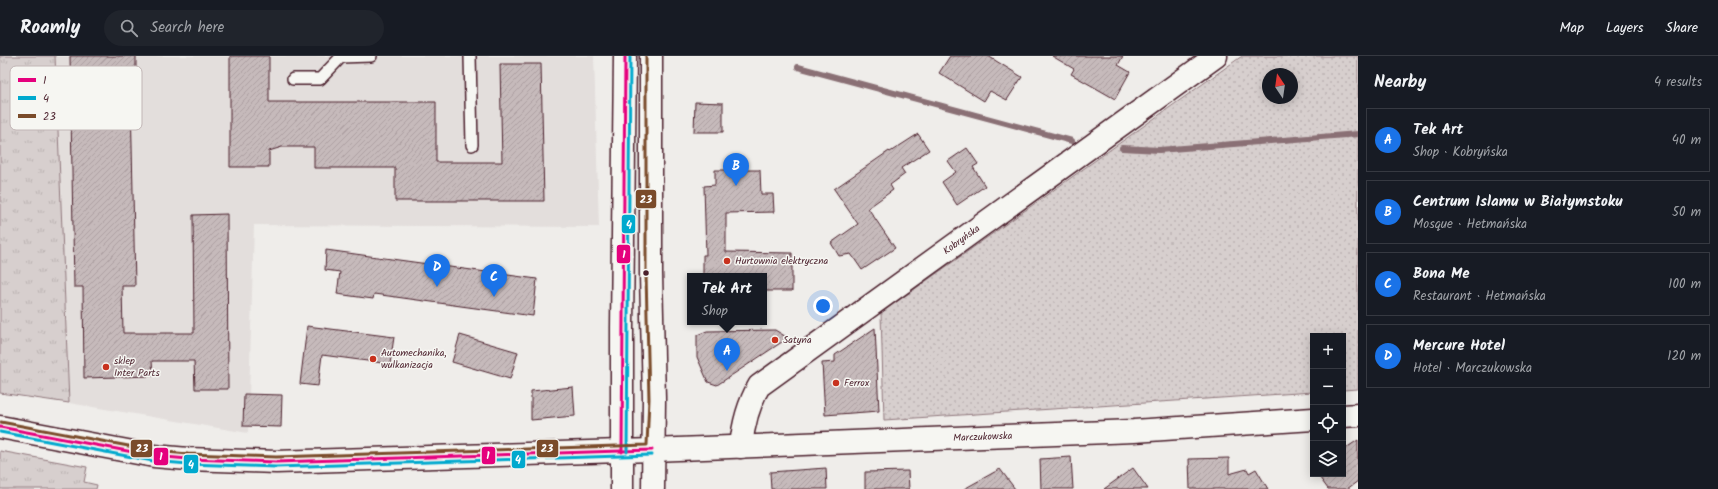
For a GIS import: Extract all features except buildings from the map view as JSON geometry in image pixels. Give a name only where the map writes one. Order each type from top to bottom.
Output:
[{"type":"street","points":[[622,489],[625,56]]},
{"type":"street","points":[[651,56],[652,328],[654,399],[652,450],[653,489]]},
{"type":"street","name":"Kobryńska","points":[[741,447],[743,426],[751,400],[758,386],[1216,56]]},
{"type":"street","points":[[622,327],[628,335],[633,336],[644,335],[652,328]]},
{"type":"street","points":[[1346,416],[1358,415]]},
{"type":"street","name":"Marczukowska","points":[[622,452],[1134,430],[1310,419]]},
{"type":"street","points":[[0,427],[154,456],[233,461],[276,462],[622,452]]},
{"type":"lane","points":[[293,79],[320,79],[341,57],[371,56]]},
{"type":"lane","points":[[470,56],[472,145]]},
{"type":"shaded area","points":[[55,56],[594,56],[599,227],[254,225],[248,433],[69,403],[58,130],[142,130],[142,66],[55,66]]},
{"type":"green space","points":[[0,56],[55,56],[55,66],[10,66],[10,130],[58,130],[69,403],[0,393]]},
{"type":"green space","points":[[1242,56],[1358,56],[1358,389],[1346,390],[1346,333],[1310,333],[1310,392],[884,420],[881,313]]},
{"type":"green space","points":[[0,451],[87,467],[84,482],[97,485],[96,489],[0,489]]},
{"type":"waterway","points":[[798,67],[1072,141]]},
{"type":"waterway","points":[[1122,148],[1159,150],[1358,134]]},
{"type":"transit line","name":"1","points":[[622,452],[625,56]]},
{"type":"transit line","name":"4","points":[[627,452],[630,56]]},
{"type":"transit line","name":"23","points":[[1,422],[155,451],[188,454],[276,457],[647,445],[649,399],[646,274],[646,56]]},
{"type":"transit line","name":"1","points":[[0,427],[154,456],[188,459],[276,462],[652,450]]},
{"type":"transit line","name":"4","points":[[0,432],[153,461],[188,464],[276,467],[652,455]]},
{"type":"place","name":"Centrum Islamu w Białymstoku","points":[[736,186]]},
{"type":"place","name":"Hurtownia elektryczna","points":[[727,261]]},
{"type":"place","name":"Mercure Hotel","points":[[437,287]]},
{"type":"place","name":"Bona Me","points":[[494,297]]},
{"type":"place","name":"Satyna","points":[[775,340]]},
{"type":"place","name":"Automechanika, wulkanizacja","points":[[373,359]]},
{"type":"place","name":"sklep Inter Parts","points":[[106,367]]},
{"type":"place","name":"Tek Art","points":[[727,371]]},
{"type":"place","name":"Ferrox","points":[[836,383]]}]
